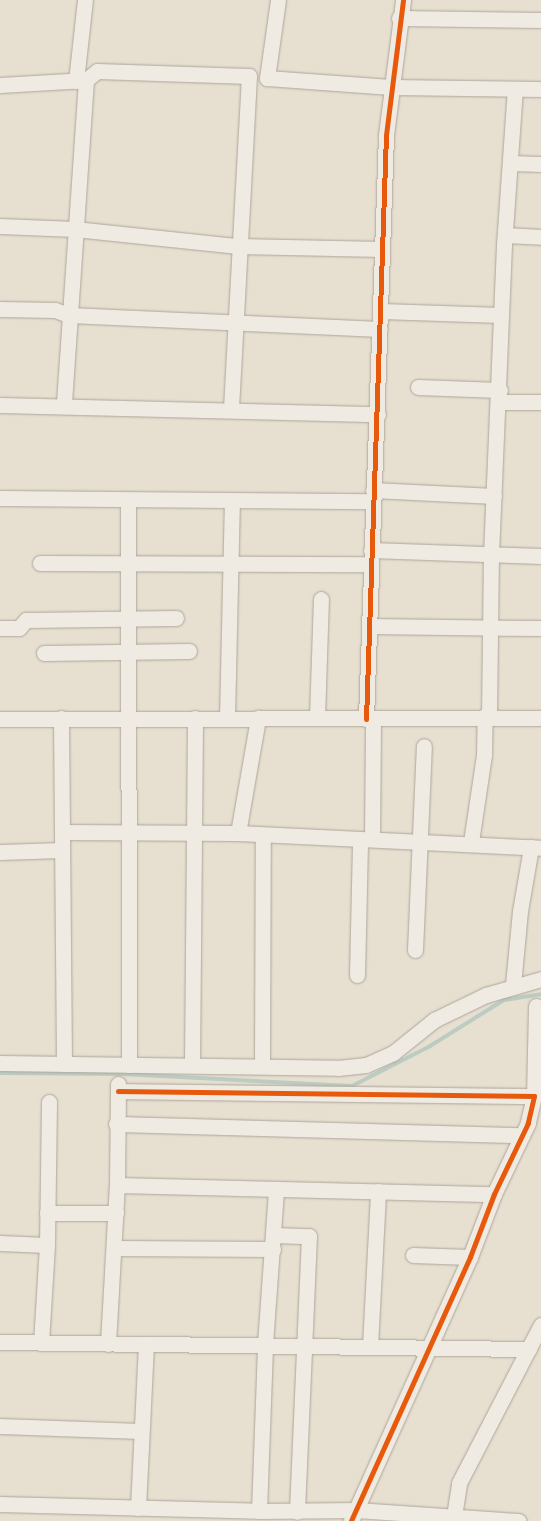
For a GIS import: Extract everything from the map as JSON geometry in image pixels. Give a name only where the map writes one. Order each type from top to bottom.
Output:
[{"type":"street","points":[[64,406],[76,229],[85,0]]},
{"type":"street","points":[[268,78],[278,0]]},
{"type":"street","points":[[357,975],[366,839],[370,719],[369,626],[373,495],[378,414],[382,249],[391,87],[399,18],[403,0]]},
{"type":"street","points":[[399,18],[541,20]]},
{"type":"street","points":[[0,85],[81,81],[97,71],[249,76],[391,87],[541,89]]},
{"type":"street","points":[[231,409],[238,246],[249,76]]},
{"type":"street","points":[[471,842],[484,755],[487,716],[491,555],[501,315],[515,89]]},
{"type":"street","points":[[510,163],[541,164]]},
{"type":"street","points":[[0,226],[76,229],[238,246],[382,249]]},
{"type":"street","points":[[505,235],[541,237]]},
{"type":"street","points":[[0,309],[55,310],[69,315],[380,329]]},
{"type":"street","points":[[381,311],[501,315]]},
{"type":"street","points":[[418,387],[541,402]]},
{"type":"street","points":[[0,405],[378,414]]},
{"type":"street","points":[[0,498],[232,500],[373,495],[494,496]]},
{"type":"street","points":[[128,500],[126,718],[129,1064]]},
{"type":"street","points":[[227,718],[232,500]]},
{"type":"street","points":[[40,563],[491,555],[541,556]]},
{"type":"street","points":[[317,718],[320,598]]},
{"type":"street","points":[[0,628],[19,628],[26,620],[176,618]]},
{"type":"street","points":[[369,626],[541,628]]},
{"type":"street","points":[[44,653],[189,651]]},
{"type":"street","points":[[0,719],[370,719],[487,716],[541,718]]},
{"type":"street","points":[[61,718],[64,1064]]},
{"type":"street","points":[[192,1065],[196,718]]},
{"type":"street","points":[[238,833],[258,718]]},
{"type":"street","points":[[415,950],[424,746]]},
{"type":"street","points":[[62,832],[238,833],[471,842],[536,847],[520,911],[513,986]]},
{"type":"street","points":[[262,1066],[263,835]]},
{"type":"street","points":[[0,852],[62,850]]},
{"type":"street","points":[[0,1063],[338,1068],[366,1064],[393,1053],[434,1020],[486,994],[541,979]]},
{"type":"street","points":[[353,1516],[470,1257],[494,1194],[522,1135],[534,1096],[536,1006]]},
{"type":"street","points":[[108,1344],[116,1213],[118,1088],[534,1096]]},
{"type":"street","points":[[41,1343],[47,1245],[49,1102]]},
{"type":"street","points":[[116,1124],[522,1135]]},
{"type":"street","points":[[117,1185],[494,1194]]},
{"type":"street","points":[[259,1511],[265,1344],[276,1189]]},
{"type":"street","points":[[370,1346],[378,1192]]},
{"type":"street","points":[[47,1213],[116,1213]]},
{"type":"street","points":[[114,1248],[273,1242],[309,1236],[297,1512]]},
{"type":"street","points":[[0,1243],[47,1245]]},
{"type":"street","points":[[413,1255],[470,1257]]},
{"type":"street","points":[[454,1516],[459,1483],[541,1325]]},
{"type":"street","points":[[0,1342],[146,1345],[430,1346],[528,1349]]},
{"type":"street","points":[[138,1508],[140,1431],[146,1345]]},
{"type":"street","points":[[0,1426],[140,1431]]},
{"type":"street","points":[[0,1504],[297,1512],[353,1516],[454,1516],[519,1521]]},
{"type":"waterway","points":[[0,1073],[122,1074],[352,1086],[430,1046],[504,1000],[541,994]]},
{"type":"cycle path","points":[[366,719],[386,135],[403,0]]},
{"type":"cycle path","points":[[118,1091],[534,1096],[528,1123],[494,1194],[470,1257],[351,1521]]}]
